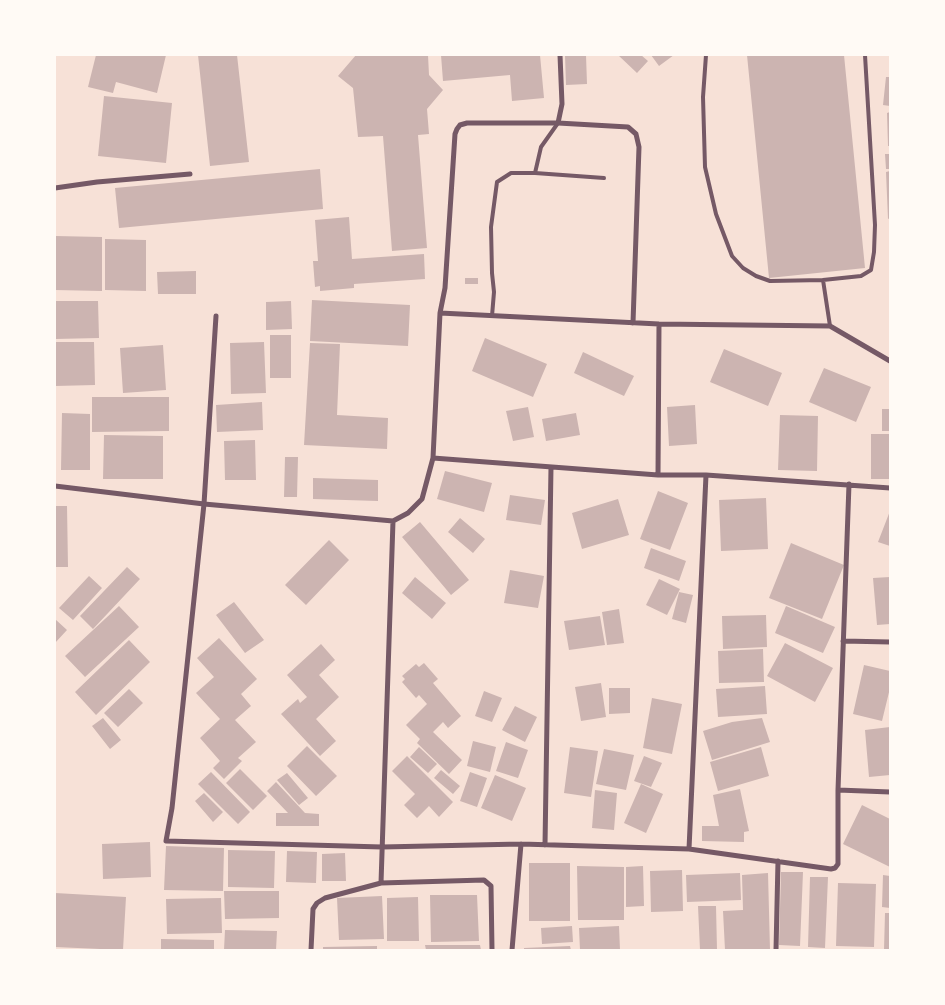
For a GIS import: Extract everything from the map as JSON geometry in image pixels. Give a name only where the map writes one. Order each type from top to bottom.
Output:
[{"type":"street","points":[[558,123],[562,104],[560,55]]},
{"type":"street","points":[[55,486],[204,504],[393,521],[408,513],[422,499],[434,458],[440,313],[445,288],[455,134],[460,125],[476,122],[558,123],[628,127],[636,134],[639,147],[633,323]]},
{"type":"street","points":[[55,188],[97,182],[190,174]]},
{"type":"street","points":[[440,313],[659,324],[830,326],[890,361]]},
{"type":"street","points":[[216,316],[204,504],[172,808],[166,841],[382,847],[521,844],[689,849],[831,869],[835,868],[838,864],[838,790],[849,484]]},
{"type":"street","points":[[658,475],[659,324]]},
{"type":"street","points":[[434,458],[658,475],[706,475],[890,488]]},
{"type":"street","points":[[544,846],[551,467]]},
{"type":"street","points":[[689,849],[706,475]]},
{"type":"street","points":[[381,883],[393,521]]},
{"type":"street","points":[[843,641],[890,642]]},
{"type":"street","points":[[838,790],[890,792]]},
{"type":"street","points":[[512,950],[521,844]]},
{"type":"street","points":[[776,950],[778,861]]},
{"type":"street","points":[[310,950],[313,909],[317,903],[325,898],[381,883],[484,880],[491,886],[492,950]]},
{"type":"lane","points":[[706,55],[703,97],[705,167],[716,214],[732,256],[743,268],[756,276],[770,281],[823,280],[861,276],[871,270],[875,225],[865,55]]},
{"type":"lane","points":[[535,173],[541,148],[558,123]]},
{"type":"lane","points":[[492,316],[494,292],[492,227],[497,182],[511,173],[604,178]]},
{"type":"lane","points":[[823,280],[830,326]]},
{"type":"building","points":[[96,55],[166,55],[157,93],[116,82],[113,93],[88,87]]},
{"type":"building","points":[[198,55],[237,55],[249,162],[210,166]]},
{"type":"building","points":[[356,55],[428,55],[429,75],[443,90],[427,109],[429,134],[418,135],[427,248],[392,251],[383,136],[358,137],[353,88],[338,76]]},
{"type":"building","points":[[441,55],[540,55],[544,98],[512,101],[510,75],[443,81]]},
{"type":"building","points":[[565,55],[586,55],[587,84],[566,85]]},
{"type":"building","points":[[618,55],[641,55],[648,61],[637,73]]},
{"type":"building","points":[[651,55],[674,55],[659,66]]},
{"type":"building","points":[[747,55],[844,55],[865,268],[769,278]]},
{"type":"building","points":[[886,77],[890,77],[890,106],[883,105]]},
{"type":"building","points":[[104,96],[172,103],[166,163],[98,156]]},
{"type":"building","points":[[890,112],[890,146],[888,146],[887,113]]},
{"type":"building","points":[[885,154],[890,154],[890,169],[886,169]]},
{"type":"building","points":[[320,169],[323,209],[119,228],[115,188]]},
{"type":"building","points":[[890,171],[890,218],[888,219],[886,172]]},
{"type":"building","points":[[349,217],[352,259],[424,254],[425,279],[354,284],[354,288],[320,291],[320,286],[315,287],[313,261],[318,261],[315,220]]},
{"type":"building","points":[[55,236],[102,237],[102,291],[55,290]]},
{"type":"building","points":[[105,239],[146,240],[146,291],[105,290]]},
{"type":"building","points":[[196,271],[196,294],[158,294],[157,272]]},
{"type":"building","points":[[465,278],[478,278],[478,284],[465,284]]},
{"type":"building","points":[[312,300],[410,305],[408,346],[310,341]]},
{"type":"building","points":[[55,301],[98,301],[99,338],[55,339]]},
{"type":"building","points":[[291,301],[292,329],[266,330],[266,302]]},
{"type":"building","points":[[270,335],[291,335],[291,378],[270,378]]},
{"type":"building","points":[[485,338],[547,364],[533,397],[472,371]]},
{"type":"building","points":[[55,342],[94,342],[95,385],[55,386]]},
{"type":"building","points":[[264,342],[266,393],[231,394],[230,343]]},
{"type":"building","points":[[310,343],[340,344],[337,415],[388,418],[387,449],[304,445]]},
{"type":"building","points":[[163,345],[166,390],[123,393],[120,348]]},
{"type":"building","points":[[724,349],[782,373],[768,406],[710,382]]},
{"type":"building","points":[[583,352],[634,376],[624,396],[574,373]]},
{"type":"building","points":[[824,368],[871,387],[856,422],[809,402]]},
{"type":"building","points":[[92,397],[169,397],[169,431],[92,432]]},
{"type":"building","points":[[262,402],[263,430],[217,432],[216,405]]},
{"type":"building","points":[[695,405],[697,444],[669,446],[667,407]]},
{"type":"building","points":[[528,407],[534,437],[513,441],[506,411]]},
{"type":"building","points":[[882,409],[890,409],[890,431],[882,431]]},
{"type":"building","points":[[62,413],[90,414],[90,470],[61,470]]},
{"type":"building","points":[[576,413],[580,435],[546,441],[542,419]]},
{"type":"building","points":[[780,415],[818,416],[817,471],[778,470]]},
{"type":"building","points":[[871,434],[889,434],[890,479],[871,479]]},
{"type":"building","points":[[104,435],[163,436],[163,479],[103,479]]},
{"type":"building","points":[[255,440],[256,480],[225,480],[224,441]]},
{"type":"building","points":[[285,457],[298,457],[297,497],[284,497]]},
{"type":"building","points":[[445,471],[492,483],[484,512],[437,499]]},
{"type":"building","points":[[313,478],[378,480],[378,501],[313,499]]},
{"type":"building","points":[[658,491],[688,503],[670,550],[640,539]]},
{"type":"building","points":[[510,495],[545,500],[541,525],[506,520]]},
{"type":"building","points":[[766,498],[768,549],[721,551],[719,500]]},
{"type":"building","points":[[618,499],[629,535],[582,549],[572,513]]},
{"type":"building","points":[[55,506],[67,506],[68,567],[55,567]]},
{"type":"building","points":[[890,511],[890,546],[878,542]]},
{"type":"building","points":[[460,518],[485,539],[473,553],[448,532]]},
{"type":"building","points":[[420,522],[469,580],[451,595],[402,537]]},
{"type":"building","points":[[329,540],[349,560],[306,605],[285,585]]},
{"type":"building","points":[[791,543],[844,565],[822,619],[769,598]]},
{"type":"building","points":[[651,548],[686,561],[679,581],[644,568]]},
{"type":"building","points":[[127,567],[140,579],[93,629],[80,616]]},
{"type":"building","points":[[510,570],[544,576],[538,608],[504,603]]},
{"type":"building","points":[[89,576],[102,588],[73,620],[59,608]]},
{"type":"building","points":[[415,577],[446,603],[432,619],[402,593]]},
{"type":"building","points":[[890,577],[890,624],[877,625],[873,578]]},
{"type":"building","points":[[659,579],[680,589],[667,615],[646,605]]},
{"type":"building","points":[[679,592],[693,595],[686,623],[672,619]]},
{"type":"building","points":[[234,602],[264,640],[245,653],[216,615]]},
{"type":"building","points":[[119,606],[139,627],[85,677],[65,656]]},
{"type":"building","points":[[786,606],[835,627],[823,653],[775,633]]},
{"type":"building","points":[[619,609],[624,643],[607,645],[602,612]]},
{"type":"building","points":[[766,615],[767,647],[723,649],[722,616]]},
{"type":"building","points":[[600,616],[605,645],[569,650],[564,621]]},
{"type":"building","points":[[55,619],[67,630],[55,643]]},
{"type":"building","points":[[219,638],[257,679],[241,694],[251,706],[235,720],[256,742],[238,758],[242,761],[224,779],[213,768],[220,761],[200,738],[220,719],[196,693],[214,677],[197,658]]},
{"type":"building","points":[[129,640],[150,662],[96,715],[75,692]]},
{"type":"building","points":[[785,643],[833,668],[815,702],[767,676]]},
{"type":"building","points":[[321,644],[335,660],[319,675],[339,697],[316,719],[336,741],[320,756],[281,714],[298,699],[300,703],[307,697],[287,675]]},
{"type":"building","points":[[763,649],[764,682],[719,683],[718,651]]},
{"type":"building","points":[[424,663],[438,679],[433,683],[461,716],[448,728],[443,722],[433,732],[462,760],[449,774],[417,743],[420,739],[406,725],[427,704],[419,695],[416,698],[402,682],[405,679],[402,676],[416,664],[419,667]]},
{"type":"building","points":[[864,665],[890,671],[890,688],[882,721],[853,714]]},
{"type":"building","points":[[601,683],[606,717],[581,721],[575,687]]},
{"type":"building","points":[[765,686],[767,714],[718,717],[716,689]]},
{"type":"building","points":[[609,688],[630,688],[630,713],[609,714]]},
{"type":"building","points":[[129,689],[143,703],[118,727],[104,713]]},
{"type":"building","points":[[484,691],[502,698],[492,722],[475,716]]},
{"type":"building","points":[[652,698],[682,704],[672,754],[643,748]]},
{"type":"building","points":[[515,706],[537,717],[525,742],[502,730]]},
{"type":"building","points":[[103,718],[121,740],[110,749],[92,726]]},
{"type":"building","points":[[762,718],[770,742],[712,760],[703,731],[732,722]]},
{"type":"building","points":[[890,727],[890,775],[869,777],[865,730]]},
{"type":"building","points":[[473,741],[496,747],[490,772],[467,766]]},
{"type":"building","points":[[506,742],[528,750],[518,778],[496,771]]},
{"type":"building","points":[[307,746],[337,776],[316,796],[287,766]]},
{"type":"building","points":[[419,747],[437,764],[428,773],[410,757]]},
{"type":"building","points":[[570,747],[598,751],[591,797],[564,793]]},
{"type":"building","points":[[761,747],[769,776],[718,791],[710,762]]},
{"type":"building","points":[[604,749],[634,755],[626,790],[596,784]]},
{"type":"building","points":[[407,756],[453,802],[439,817],[429,806],[417,818],[404,805],[415,794],[392,771]]},
{"type":"building","points":[[644,756],[662,763],[651,787],[634,781]]},
{"type":"building","points":[[240,769],[267,796],[253,810],[226,783]]},
{"type":"building","points":[[441,770],[460,786],[453,794],[434,778]]},
{"type":"building","points":[[211,772],[250,812],[238,824],[198,784]]},
{"type":"building","points":[[470,772],[487,778],[477,807],[460,801]]},
{"type":"building","points":[[287,773],[308,798],[299,805],[277,780]]},
{"type":"building","points":[[495,775],[526,788],[512,821],[481,808]]},
{"type":"building","points":[[276,782],[305,813],[319,814],[319,826],[276,826],[276,813],[288,813],[267,791]]},
{"type":"building","points":[[641,784],[663,794],[646,833],[624,823]]},
{"type":"building","points":[[740,789],[749,831],[744,832],[744,842],[702,841],[702,826],[719,826],[713,795]]},
{"type":"building","points":[[595,790],[617,793],[614,830],[592,828]]},
{"type":"building","points":[[204,793],[223,812],[213,822],[195,801]]},
{"type":"building","points":[[862,805],[890,819],[890,867],[843,844]]},
{"type":"building","points":[[150,842],[151,877],[103,879],[102,844]]},
{"type":"building","points":[[166,846],[224,848],[223,891],[164,890]]},
{"type":"building","points":[[228,850],[275,851],[274,888],[228,887]]},
{"type":"building","points":[[287,851],[317,852],[316,883],[286,882]]},
{"type":"building","points":[[345,853],[346,881],[322,881],[322,854]]},
{"type":"building","points":[[529,863],[570,863],[570,921],[529,921]]},
{"type":"building","points":[[577,866],[624,867],[624,920],[578,920]]},
{"type":"building","points":[[643,866],[644,906],[626,907],[626,867]]},
{"type":"building","points":[[682,870],[683,911],[651,912],[650,871]]},
{"type":"building","points":[[781,872],[803,872],[800,946],[779,945]]},
{"type":"building","points":[[740,873],[741,900],[687,902],[686,875]]},
{"type":"building","points":[[768,873],[770,950],[725,950],[723,911],[743,910],[742,875]]},
{"type":"building","points":[[883,875],[890,876],[890,908],[882,907]]},
{"type":"building","points":[[810,877],[828,877],[825,948],[808,947]]},
{"type":"building","points":[[838,883],[876,884],[874,947],[836,946]]},
{"type":"building","points":[[224,891],[279,891],[279,918],[225,919]]},
{"type":"building","points":[[55,893],[126,897],[123,950],[55,947]]},
{"type":"building","points":[[430,895],[477,895],[479,941],[431,942]]},
{"type":"building","points":[[382,896],[384,939],[339,940],[337,898]]},
{"type":"building","points":[[418,897],[419,941],[387,941],[387,898]]},
{"type":"building","points":[[221,898],[222,933],[167,934],[166,899]]},
{"type":"building","points":[[698,906],[716,906],[717,950],[700,950]]},
{"type":"building","points":[[885,913],[890,913],[890,950],[884,950]]},
{"type":"building","points":[[572,926],[573,942],[542,944],[541,928]]},
{"type":"building","points":[[619,926],[620,950],[580,950],[579,928]]},
{"type":"building","points":[[225,930],[277,931],[276,950],[224,950]]},
{"type":"building","points":[[161,939],[214,940],[214,950],[161,950]]},
{"type":"building","points":[[425,945],[480,945],[481,950],[426,950]]},
{"type":"building","points":[[377,946],[377,950],[323,950],[323,947]]},
{"type":"building","points":[[570,946],[571,950],[524,950],[524,948]]}]
